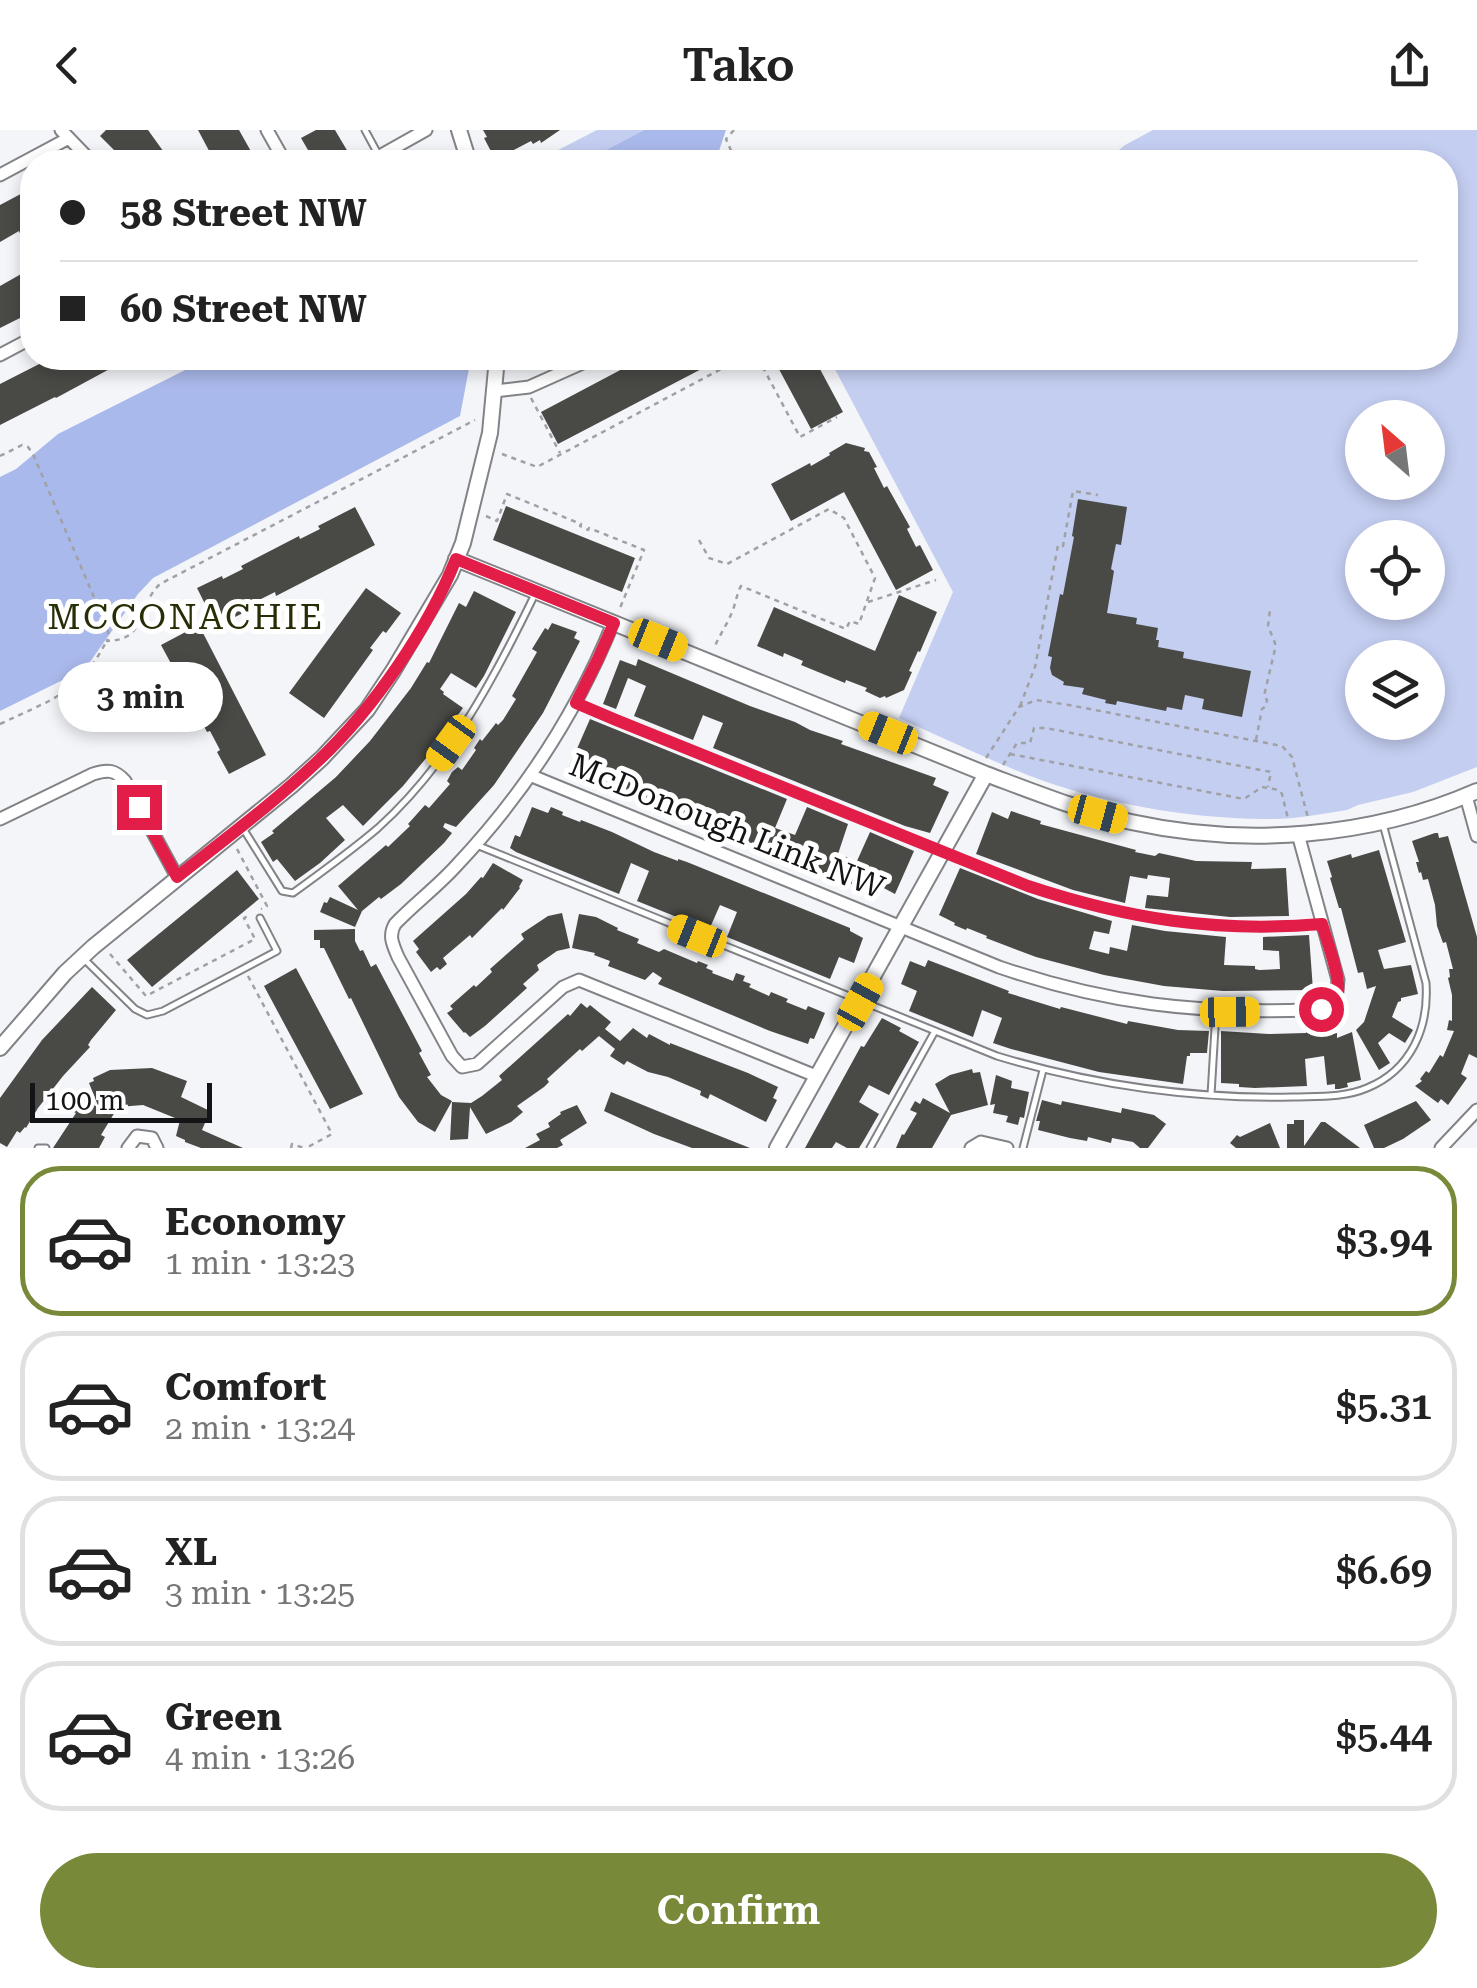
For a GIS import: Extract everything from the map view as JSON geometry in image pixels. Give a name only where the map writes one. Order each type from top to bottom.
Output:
[{"type":"street","points":[[391,150],[426,130]]},
{"type":"street","points":[[40,150],[65,134]]},
{"type":"street","points":[[0,1048],[82,957],[322,758],[366,710],[416,634],[456,559],[490,433],[496,370]]},
{"type":"street","points":[[495,391],[539,384],[569,370]]},
{"type":"street","points":[[456,559],[986,766],[1072,805],[1132,822],[1204,833],[1298,834],[1382,822],[1471,793],[1477,836]]},
{"type":"street","points":[[614,623],[576,703],[532,776],[476,845],[391,931],[398,957],[452,1056],[462,1067],[476,1064],[562,987],[579,980],[816,1076]]},
{"type":"street","points":[[777,1148],[986,766]]},
{"type":"street","points":[[0,818],[94,774],[118,772],[177,877]]},
{"type":"street","name":"McDonough Link NW","points":[[532,776],[999,967],[1071,989],[1150,1006],[1216,1011],[1321,1009],[1336,999],[1338,980],[1322,924]]},
{"type":"street","points":[[1298,834],[1322,924]]},
{"type":"street","points":[[1442,1148],[1477,1110]]},
{"type":"street","points":[[128,1148],[137,1136],[149,1136],[157,1148]]},
{"type":"street","points":[[971,1148],[981,1142],[1008,1148]]},
{"type":"lane","points":[[242,826],[282,891],[293,893],[351,850],[408,797],[464,726],[510,647],[536,591]]},
{"type":"lane","points":[[576,703],[1070,900],[1148,918],[1244,927],[1322,924]]},
{"type":"lane","points":[[476,845],[997,1056],[1043,1070],[1138,1089],[1262,1097],[1358,1092],[1384,1080],[1415,1047],[1425,1021],[1426,983],[1382,822]]},
{"type":"lane","points":[[82,957],[135,1009],[147,1015],[277,951],[260,918]]},
{"type":"lane","points":[[1211,1094],[1216,1011]]},
{"type":"lane","points":[[870,1148],[934,1032]]},
{"type":"lane","points":[[1022,1148],[1043,1070]]},
{"type":"lane","points":[[38,1148],[46,1148]]},
{"type":"path","points":[[502,454],[537,467],[720,370]]},
{"type":"path","points":[[764,370],[800,437],[837,417]]},
{"type":"path","points":[[529,396],[560,455]]},
{"type":"path","points":[[107,640],[124,639],[135,632],[148,596],[160,584],[475,420]]},
{"type":"path","points":[[0,456],[22,446],[33,454],[109,635],[94,664],[70,690],[0,724]]},
{"type":"path","points":[[986,766],[1019,708],[1035,667],[1058,545],[1063,546],[1073,491],[1098,495]]},
{"type":"path","points":[[486,516],[497,521],[507,494],[644,550],[620,608]]},
{"type":"path","points":[[699,540],[710,558],[726,564],[829,510],[844,518],[875,578],[859,624],[850,621],[846,628],[741,586],[735,608],[715,646]]},
{"type":"path","points":[[866,602],[936,580]]},
{"type":"path","points":[[1256,741],[1275,650],[1268,626],[1270,610]]},
{"type":"path","points":[[1019,708],[1036,700],[1282,746],[1292,757],[1308,818]]},
{"type":"path","points":[[1002,766],[1018,743],[1030,743],[1034,728],[1046,728],[1271,772],[1268,787]]},
{"type":"path","points":[[1010,754],[1244,799],[1262,786],[1268,787],[1282,794],[1288,819]]},
{"type":"path","points":[[110,954],[146,996],[255,939],[244,918],[268,906],[237,849]]},
{"type":"path","points":[[244,968],[332,1134],[305,1148],[292,1144],[291,1148]]},
{"type":"shaded area","points":[[597,130],[644,130],[606,150],[558,150]]},
{"type":"shaded area","points":[[644,130],[726,130],[719,150],[606,150]]},
{"type":"shaded area","points":[[1153,130],[1477,130],[1477,767],[1413,792],[1347,810],[1274,819],[1203,816],[1112,801],[1053,784],[899,718],[953,592],[835,370],[1458,370],[1458,150],[1119,150]]},
{"type":"shaded area","points":[[185,370],[469,370],[460,416],[153,578],[85,669],[0,711],[0,477],[16,469],[58,434]]},
{"type":"building","points":[[106,130],[148,130],[162,150],[114,150],[100,136]]},
{"type":"building","points":[[198,130],[239,130],[250,150],[209,150]]},
{"type":"building","points":[[316,130],[335,130],[347,150],[308,150],[301,138]]},
{"type":"building","points":[[483,130],[560,130],[541,143],[531,141],[514,150],[490,150],[484,138],[487,137]]},
{"type":"building","points":[[20,194],[20,234],[0,242],[0,205]]},
{"type":"building","points":[[20,275],[20,318],[0,328],[0,286]]},
{"type":"building","points":[[27,370],[108,370],[0,425],[0,384]]},
{"type":"building","points":[[620,370],[700,370],[558,444],[541,412]]},
{"type":"building","points":[[779,370],[820,370],[843,412],[811,429]]},
{"type":"building","points":[[846,443],[869,452],[884,488],[887,486],[910,527],[907,529],[916,547],[920,545],[933,570],[896,590],[844,492],[791,521],[771,484],[810,463],[811,466]]},
{"type":"building","points":[[1078,499],[1127,507],[1121,545],[1116,544],[1111,569],[1114,571],[1107,613],[1137,618],[1136,624],[1158,628],[1158,647],[1184,652],[1183,658],[1251,671],[1242,717],[1202,709],[1204,699],[1185,695],[1182,710],[1167,707],[1166,711],[1117,701],[1116,705],[1105,703],[1106,700],[1082,694],[1084,688],[1063,685],[1052,675],[1052,657],[1048,656],[1060,594],[1063,595]]},
{"type":"building","points":[[506,506],[635,558],[622,592],[493,540]]},
{"type":"building","points":[[355,507],[375,545],[276,596],[275,592],[255,602],[257,606],[203,633],[266,755],[229,774],[217,752],[220,750],[183,686],[186,685],[161,645],[212,618],[197,588],[243,569],[241,566],[320,529],[318,526]]},
{"type":"building","points":[[366,588],[401,613],[370,648],[373,650],[324,718],[289,693]]},
{"type":"building","points":[[474,591],[516,612],[484,676],[476,688],[451,673],[440,689],[463,708],[432,751],[363,826],[343,805],[326,818],[345,840],[295,881],[277,859],[273,862],[261,842],[336,777],[370,741],[429,663],[459,603],[466,607]]},
{"type":"building","points":[[899,595],[937,612],[904,690],[886,698],[801,665],[803,661],[784,653],[783,657],[757,646],[774,607],[875,651]]},
{"type":"building","points":[[552,623],[577,632],[574,638],[580,641],[543,713],[494,785],[456,827],[445,823],[443,827],[452,833],[444,843],[401,884],[362,911],[355,927],[320,912],[330,897],[358,910],[338,886],[388,847],[425,805],[429,808],[450,784],[447,781],[452,772],[458,767],[462,770],[480,739],[503,720],[537,652],[532,649]]},
{"type":"building","points":[[638,659],[843,741],[841,744],[936,778],[933,785],[949,792],[930,833],[713,748],[723,723],[703,715],[693,740],[634,716],[646,686],[628,678],[616,709],[603,704],[620,660],[636,666]]},
{"type":"building","points":[[590,719],[787,799],[775,828],[795,835],[807,807],[848,824],[838,854],[857,861],[870,832],[914,851],[895,894],[880,886],[877,892],[842,881],[569,767]]},
{"type":"building","points":[[532,807],[548,813],[551,807],[563,812],[562,815],[850,928],[863,938],[854,963],[839,957],[830,979],[727,937],[737,912],[720,905],[709,930],[637,901],[649,871],[631,863],[619,894],[516,852],[510,848],[515,835],[520,837]]},
{"type":"building","points":[[1011,811],[1041,821],[1040,824],[1135,852],[1196,861],[1252,862],[1251,869],[1286,868],[1289,916],[1230,917],[1145,908],[1147,895],[1168,897],[1170,878],[1130,876],[1125,903],[1073,890],[976,854],[992,812],[1008,819]]},
{"type":"building","points":[[1435,833],[1439,838],[1448,836],[1477,937],[1477,1058],[1469,1054],[1461,1074],[1467,1078],[1448,1105],[1441,1099],[1438,1103],[1415,1086],[1440,1055],[1443,1057],[1454,1031],[1447,1030],[1449,1020],[1452,1021],[1448,978],[1449,969],[1453,969],[1437,926],[1428,879],[1423,880],[1419,873],[1412,841]]},
{"type":"building","points":[[1379,850],[1406,942],[1378,950],[1384,969],[1411,965],[1418,994],[1398,1002],[1392,1017],[1413,1030],[1405,1043],[1389,1033],[1378,1043],[1390,1063],[1379,1070],[1356,1030],[1364,1022],[1376,986],[1367,989],[1363,972],[1358,973],[1327,861]]},
{"type":"building","points":[[493,863],[523,880],[520,888],[503,910],[443,958],[447,964],[431,972],[413,941],[483,878]]},
{"type":"building","points":[[960,868],[1038,899],[1112,921],[1109,934],[1094,931],[1089,949],[1109,954],[1110,947],[1127,951],[1132,925],[1226,937],[1224,965],[1280,969],[1279,951],[1263,950],[1263,937],[1309,935],[1313,990],[1223,991],[1164,986],[1036,957],[954,925],[939,915]]},
{"type":"building","points":[[237,870],[259,899],[152,987],[127,960]]},
{"type":"building","points":[[562,913],[570,948],[557,951],[537,965],[539,970],[523,984],[527,988],[485,1026],[470,1037],[464,1033],[447,1013],[453,1009],[450,1006],[492,972],[490,969],[524,939],[521,934],[548,916]]},
{"type":"building","points":[[579,914],[596,917],[659,952],[664,949],[698,961],[708,965],[706,968],[712,973],[733,981],[736,973],[745,976],[743,981],[751,984],[749,987],[769,996],[771,992],[806,1010],[808,1006],[825,1013],[814,1039],[810,1038],[808,1044],[770,1031],[658,984],[662,978],[653,972],[645,980],[608,966],[610,961],[595,953],[572,948]]},
{"type":"building","points":[[355,929],[360,951],[363,950],[371,967],[376,964],[422,1051],[419,1053],[431,1075],[427,1077],[441,1095],[452,1101],[435,1132],[418,1122],[399,1097],[351,998],[324,948],[320,948],[320,940],[314,940],[314,930]]},
{"type":"building","points":[[928,960],[1008,993],[1060,1009],[1127,1024],[1128,1021],[1209,1031],[1207,1053],[1187,1056],[1183,1084],[1099,1072],[993,1043],[1002,1018],[982,1010],[973,1037],[909,1011],[917,991],[901,984],[910,961],[925,967]]},
{"type":"building","points":[[296,968],[363,1094],[330,1109],[264,986]]},
{"type":"building","points":[[92,987],[116,1010],[26,1128],[17,1131],[7,1147],[0,1143],[0,1098],[42,1040]]},
{"type":"building","points":[[581,1003],[587,1008],[590,1005],[611,1022],[605,1029],[620,1041],[633,1028],[647,1038],[649,1034],[778,1087],[773,1098],[777,1100],[766,1122],[710,1094],[708,1099],[700,1095],[701,1091],[668,1077],[627,1061],[624,1065],[610,1056],[615,1049],[599,1036],[547,1079],[544,1087],[517,1106],[523,1112],[511,1122],[486,1134],[470,1107],[468,1139],[450,1140],[452,1102],[471,1103],[482,1096]]},
{"type":"building","points":[[882,1018],[919,1042],[889,1095],[869,1085],[859,1102],[879,1114],[864,1140],[859,1148],[847,1148],[836,1142],[832,1148],[805,1148],[861,1046]]},
{"type":"building","points":[[1320,1030],[1320,1036],[1337,1033],[1337,1038],[1352,1032],[1361,1080],[1339,1089],[1335,1089],[1335,1084],[1327,1085],[1324,1056],[1305,1059],[1307,1086],[1255,1088],[1221,1083],[1221,1031],[1269,1034]]},
{"type":"building","points":[[152,1068],[187,1081],[181,1097],[210,1111],[202,1130],[243,1148],[201,1148],[185,1142],[176,1136],[180,1120],[143,1105],[118,1107],[101,1135],[105,1137],[99,1148],[53,1148],[76,1113],[72,1111],[80,1097],[99,1108],[89,1083],[93,1078],[110,1070]]},
{"type":"building","points":[[972,1069],[973,1073],[980,1072],[988,1105],[951,1115],[932,1148],[896,1148],[917,1113],[910,1110],[915,1101],[920,1104],[923,1098],[950,1113],[935,1084]]},
{"type":"building","points":[[996,1075],[1012,1081],[1011,1088],[1029,1092],[1024,1118],[1020,1117],[1018,1125],[1006,1122],[1008,1116],[993,1113],[995,1104],[990,1105]]},
{"type":"building","points":[[611,1092],[750,1148],[692,1148],[654,1134],[604,1111]]},
{"type":"building","points":[[1042,1100],[1121,1113],[1122,1108],[1154,1115],[1166,1124],[1148,1148],[1112,1138],[1111,1143],[1088,1137],[1087,1141],[1070,1138],[1038,1130],[1040,1121],[1036,1121]]},
{"type":"building","points":[[1416,1101],[1431,1120],[1403,1139],[1374,1148],[1364,1125]]},
{"type":"building","points":[[577,1105],[587,1123],[560,1140],[563,1145],[525,1148],[540,1140],[536,1134],[550,1127],[548,1123],[560,1112]]},
{"type":"building","points":[[1294,1120],[1304,1120],[1304,1146],[1321,1122],[1325,1122],[1360,1148],[1287,1148],[1287,1124],[1294,1124]]},
{"type":"building","points":[[1270,1123],[1280,1148],[1236,1148],[1230,1143],[1237,1135]]},
{"type":"district","name":"MCCONACHIE","points":[[186,617]]},
{"type":"route","points":[[139,807],[177,877],[291,786],[366,710],[416,634],[456,559],[614,623],[576,703],[616,720],[1070,900],[1106,910],[1195,924],[1322,924],[1338,991],[1336,999],[1321,1009]]}]
